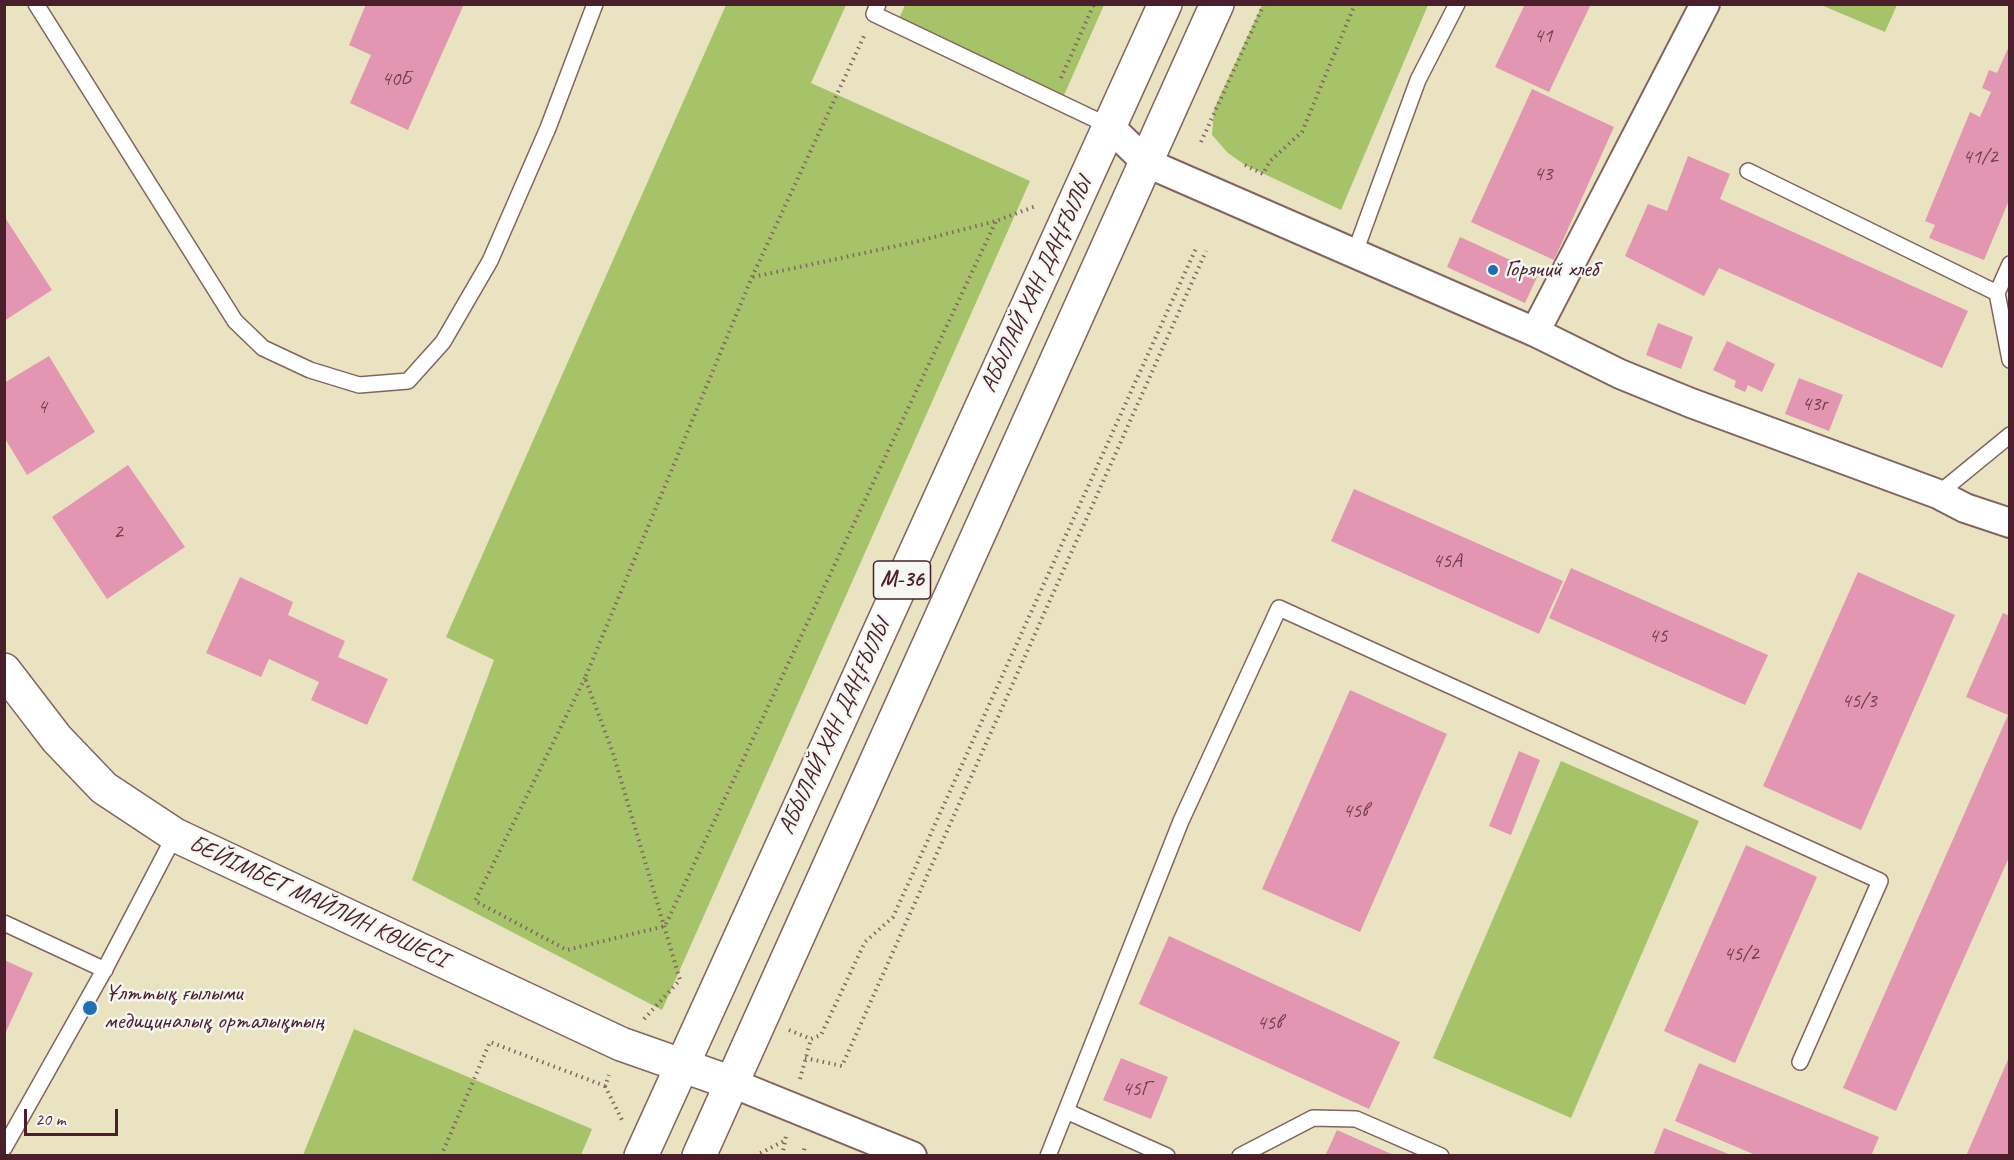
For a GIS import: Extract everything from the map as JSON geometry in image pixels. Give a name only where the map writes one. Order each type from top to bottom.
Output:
[{"type":"main road","name":"АБЫЛАЙ ХАН ДАҢҒЫЛЫ","points":[[641,1155],[680,1064],[1165,4]]},
{"type":"main road","name":"АБЫЛАЙ ХАН ДАҢҒЫЛЫ","points":[[699,1155],[1217,4]]},
{"type":"main road","name":"БЕЙІМБЕТ МАЙЛИН КӨШЕСІ","points":[[4,670],[57,739],[104,788],[175,835],[621,1044],[732,1083]]},
{"type":"street","points":[[1535,332],[1705,4]]},
{"type":"street","points":[[1108,126],[1147,163],[1535,332],[1620,374],[1691,403],[1938,494],[1965,508],[2010,524]]},
{"type":"street","points":[[732,1083],[912,1155]]},
{"type":"lane","points":[[36,4],[235,321],[263,348],[310,370],[359,385],[408,381],[443,342],[490,261],[548,128],[595,4]]},
{"type":"lane","points":[[1354,255],[1418,80],[1456,4]]},
{"type":"lane","points":[[876,9],[1108,126]]},
{"type":"lane","points":[[1748,171],[1997,293]]},
{"type":"lane","points":[[2010,264],[1997,293],[2010,360]]},
{"type":"lane","points":[[1938,494],[2010,435]]},
{"type":"lane","points":[[1048,1155],[1181,821],[1280,608],[1880,881],[1800,1062]]},
{"type":"lane","points":[[4,1148],[105,970],[175,835]]},
{"type":"lane","points":[[4,923],[105,970]]},
{"type":"lane","points":[[1066,1111],[1167,1155]]},
{"type":"lane","points":[[1240,1155],[1313,1118],[1356,1119],[1441,1155]]},
{"type":"path","points":[[1056,88],[1094,4]]},
{"type":"path","points":[[1201,142],[1264,4]]},
{"type":"path","points":[[1245,165],[1263,174],[1270,161],[1302,132],[1355,4]]},
{"type":"path","points":[[664,926],[567,950],[475,901],[585,678],[752,277],[876,9]]},
{"type":"path","points":[[752,277],[996,221],[1081,189]]},
{"type":"path","points":[[664,926],[996,221]]},
{"type":"path","points":[[811,1039],[821,1035],[865,942],[892,917],[1197,246]]},
{"type":"path","points":[[805,1058],[842,1066],[1206,250]]},
{"type":"path","points":[[441,1155],[490,1042],[605,1086],[621,1044],[680,981],[613,753],[585,678]]},
{"type":"path","points":[[754,1155],[785,1140]]},
{"type":"green space","points":[[1897,4],[1885,32],[1821,5]]},
{"type":"green space","points":[[726,5],[846,5],[811,83],[1030,181],[662,1010],[412,880],[494,660],[446,637]]},
{"type":"green space","points":[[905,5],[1104,5],[1061,102],[895,28]]},
{"type":"green space","points":[[1262,5],[1428,5],[1341,210],[1245,165],[1228,153],[1212,135],[1214,109]]},
{"type":"green space","points":[[1561,761],[1699,821],[1571,1118],[1433,1058]]},
{"type":"green space","points":[[354,1029],[592,1129],[581,1155],[303,1155]]},
{"type":"building","points":[[366,4],[464,4],[408,130],[350,103],[371,55],[349,45]]},
{"type":"building","points":[[1525,4],[1591,4],[1549,92],[1495,67]]},
{"type":"building","points":[[2010,44],[2010,198],[1984,260],[1929,238],[1935,225],[1925,221],[1970,112],[1980,117],[1991,92],[1982,88],[1989,70],[1997,73]]},
{"type":"building","points":[[1532,89],[1614,127],[1554,260],[1471,222]]},
{"type":"building","points":[[1688,156],[1730,174],[1720,199],[1968,311],[1942,368],[1719,268],[1704,296],[1625,256],[1648,204],[1667,211]]},
{"type":"building","points":[[4,216],[52,290],[4,321]]},
{"type":"building","name":"Горячий хлеб","points":[[1460,237],[1539,273],[1525,303],[1447,267]]},
{"type":"building","points":[[1658,323],[1693,337],[1681,369],[1646,355]]},
{"type":"building","points":[[1727,341],[1775,364],[1762,392],[1748,385],[1745,392],[1734,387],[1736,381],[1713,370]]},
{"type":"building","points":[[49,356],[95,432],[27,475],[4,437],[4,383]]},
{"type":"building","points":[[1799,378],[1843,395],[1829,431],[1785,414]]},
{"type":"building","points":[[128,465],[185,547],[107,599],[52,517]]},
{"type":"building","points":[[1354,489],[1563,581],[1539,634],[1331,541]]},
{"type":"building","points":[[1571,568],[1768,655],[1745,705],[1549,618]]},
{"type":"building","points":[[1858,572],[1955,615],[1861,830],[1763,786]]},
{"type":"building","points":[[240,577],[293,602],[288,615],[345,641],[338,657],[388,679],[367,725],[311,700],[319,682],[269,659],[261,677],[206,653]]},
{"type":"building","points":[[2003,613],[2010,616],[2010,855],[1896,1111],[1843,1088],[2008,715],[1966,697]]},
{"type":"building","points":[[1350,690],[1447,734],[1360,932],[1262,889]]},
{"type":"building","points":[[1519,751],[1540,760],[1511,835],[1489,826]]},
{"type":"building","points":[[1746,845],[1817,877],[1735,1063],[1664,1031]]},
{"type":"building","points":[[1169,936],[1400,1042],[1369,1109],[1139,1004]]},
{"type":"building","points":[[4,960],[33,973],[4,1036]]},
{"type":"building","points":[[2010,1055],[2010,1156],[1966,1156]]},
{"type":"building","points":[[1121,1058],[1168,1077],[1151,1119],[1103,1100]]},
{"type":"building","points":[[1699,1063],[1879,1137],[1871,1156],[1758,1156],[1675,1121]]},
{"type":"building","points":[[1664,1128],[1731,1155],[1731,1156],[1653,1156]]},
{"type":"building","points":[[1337,1130],[1396,1156],[1325,1156]]},
{"type":"place","name":"Горячий хлеб","points":[[1493,270]]},
{"type":"place","name":"Ұлттық ғылыми медициналық орталықтың","points":[[90,1008]]}]
